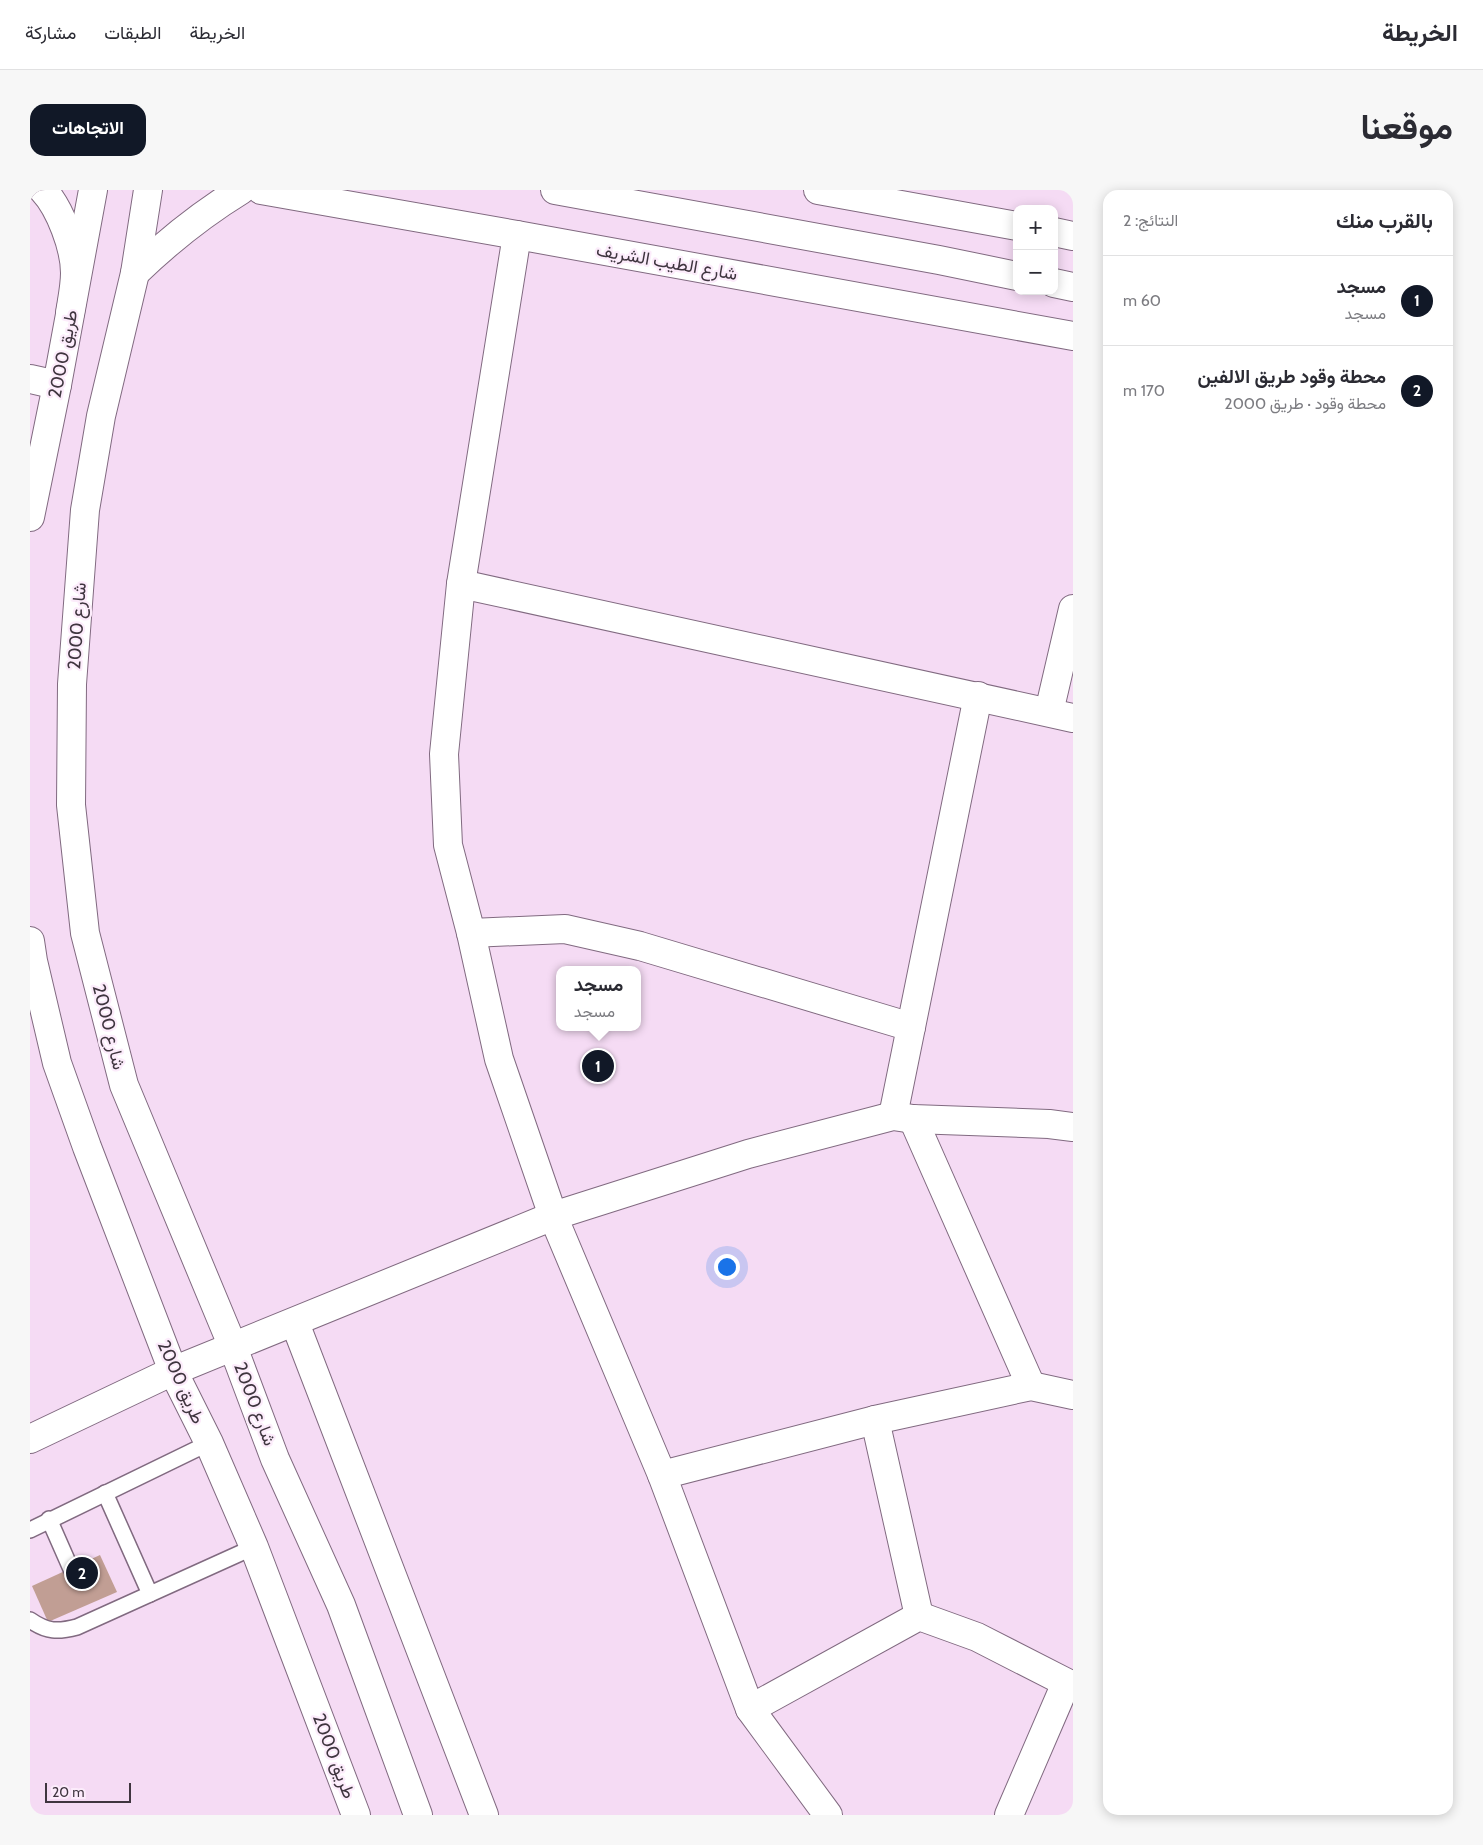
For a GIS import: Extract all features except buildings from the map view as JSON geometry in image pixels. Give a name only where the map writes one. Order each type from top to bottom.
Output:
[{"type":"street","points":[[43,190],[49,196],[68,232],[75,272],[70,313]]},
{"type":"street","name":"طريق 2000","points":[[30,516],[57,385],[92,190]]},
{"type":"street","name":"شارع 2000","points":[[148,190],[135,273],[101,416],[85,510],[72,684],[72,805],[85,933],[124,1085],[233,1347],[276,1459],[341,1605],[418,1815]]},
{"type":"street","points":[[135,273],[160,248],[187,226],[242,190]]},
{"type":"street","name":"شارع الطيب الشريف","points":[[261,190],[517,234],[1073,336]]},
{"type":"street","points":[[555,190],[1013,275]]},
{"type":"street","points":[[818,190],[1013,225]]},
{"type":"street","points":[[1058,233],[1073,236]]},
{"type":"street","points":[[517,234],[461,584],[444,754],[448,845],[471,934],[499,1058],[553,1216],[662,1475],[750,1709],[828,1815]]},
{"type":"street","points":[[1058,284],[1073,287]]},
{"type":"street","points":[[30,379],[57,385]]},
{"type":"street","points":[[461,584],[1061,715],[1073,609]]},
{"type":"street","points":[[978,696],[911,1027],[903,1117],[1031,1386]]},
{"type":"street","points":[[471,934],[565,929],[640,946],[911,1027]]},
{"type":"street","name":"طريق 2000","points":[[30,941],[56,1064],[173,1371],[209,1442],[254,1547],[356,1815]]},
{"type":"street","points":[[30,1440],[173,1371],[295,1323],[553,1216],[748,1154],[903,1117],[1049,1124],[1073,1127]]},
{"type":"street","points":[[295,1323],[484,1815]]},
{"type":"street","points":[[662,1475],[874,1420],[1031,1386],[1073,1395]]},
{"type":"street","points":[[874,1420],[919,1616]]},
{"type":"street","points":[[750,1709],[919,1616],[977,1637],[1070,1685],[1009,1815]]},
{"type":"lane","points":[[30,1530],[209,1442]]},
{"type":"lane","points":[[105,1493],[150,1594]]},
{"type":"lane","points":[[49,1520],[71,1569]]},
{"type":"lane","points":[[30,1620],[49,1630],[61,1631],[77,1626],[90,1612],[150,1594],[254,1547]]},
{"type":"place","name":"مسجد","points":[[598,1066]]},
{"type":"place","name":"محطة وقود طريق الالفين","points":[[82,1573]]}]
